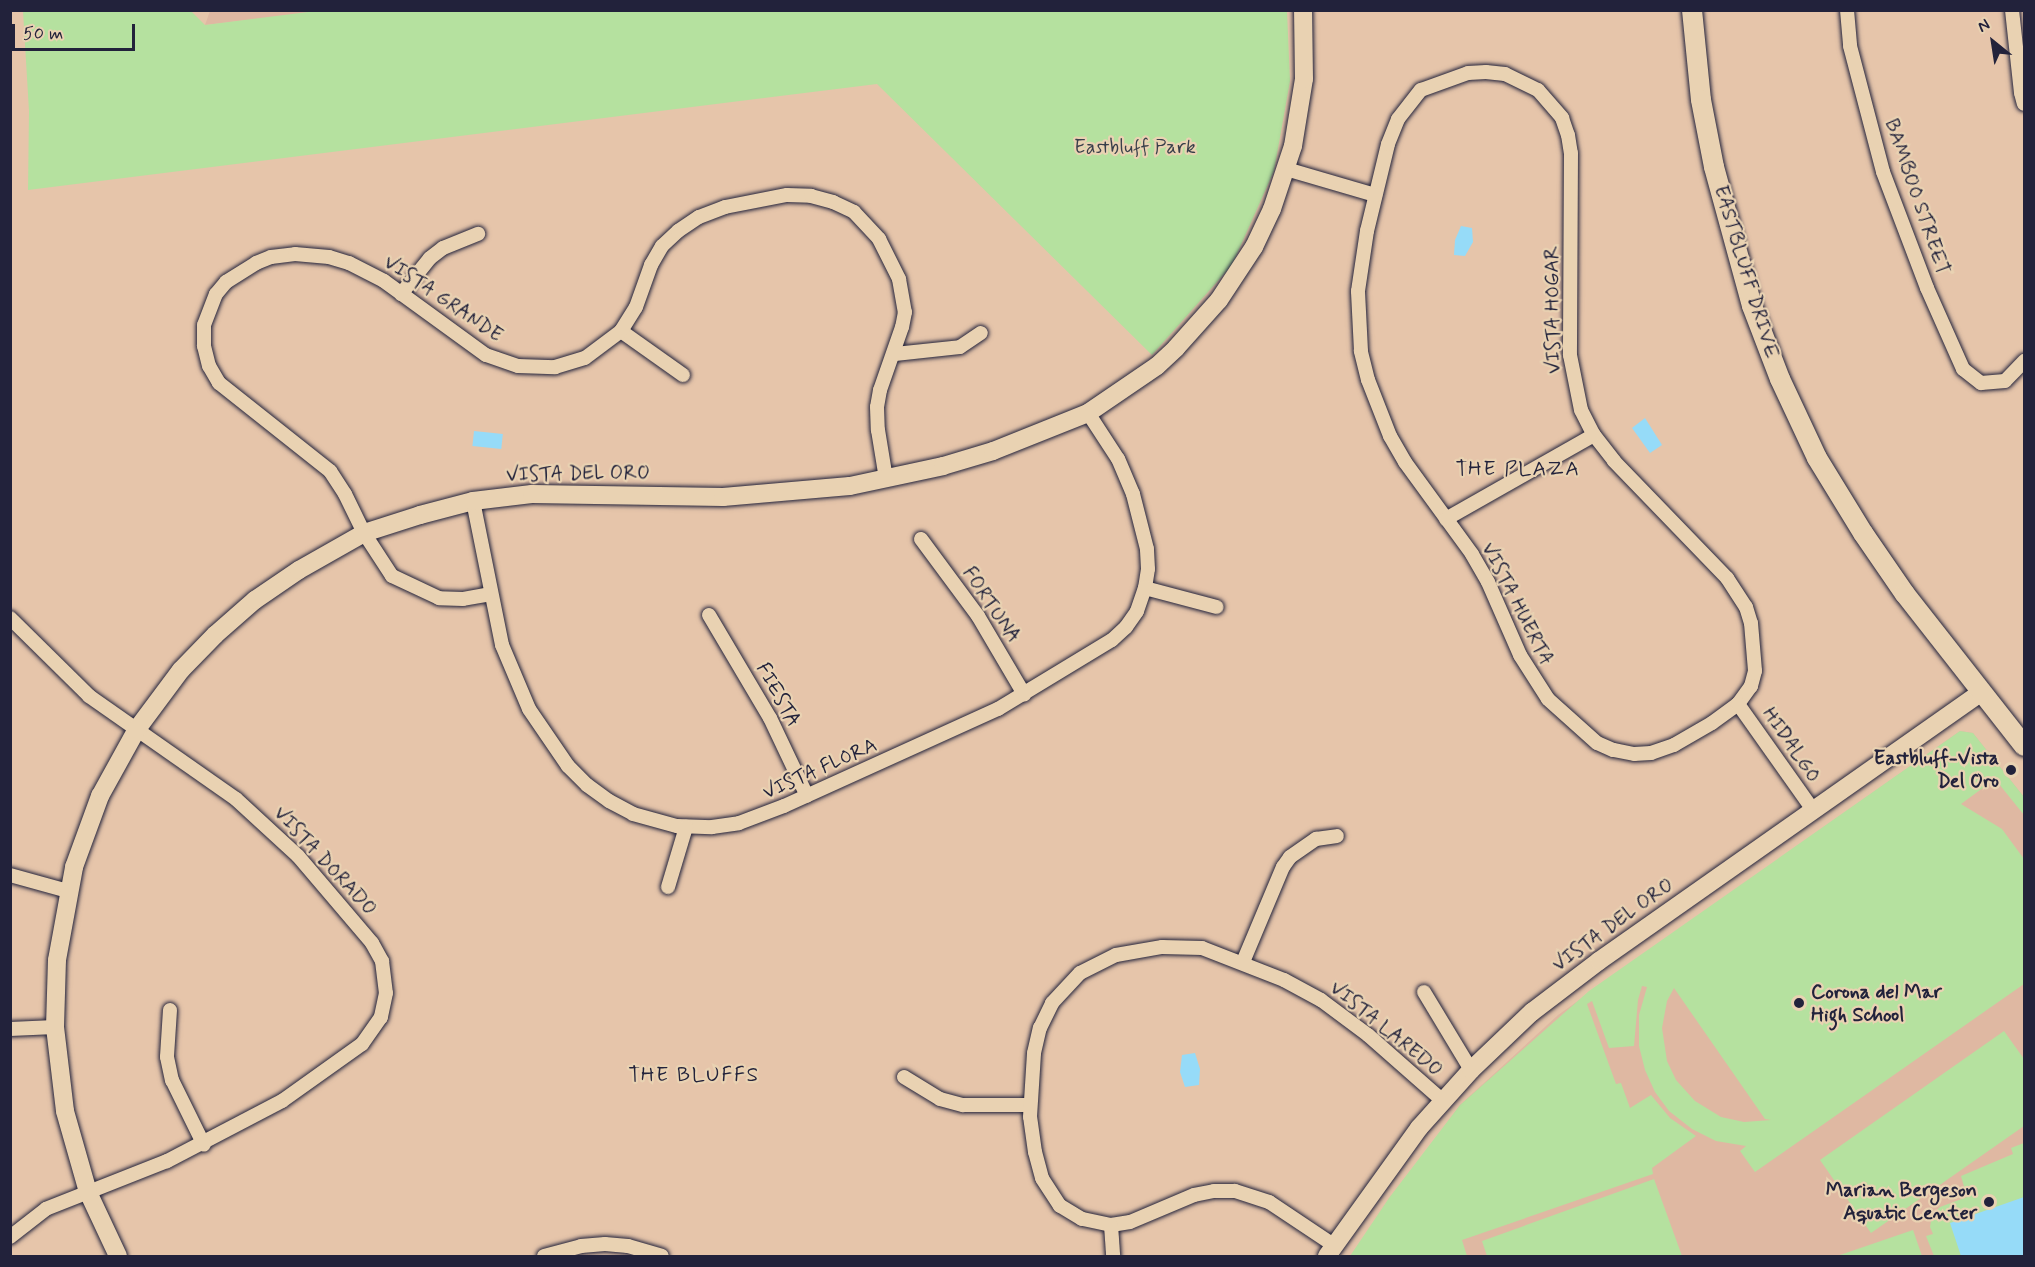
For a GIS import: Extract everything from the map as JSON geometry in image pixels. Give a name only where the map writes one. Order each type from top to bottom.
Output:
[{"type":"main road","name":"EASTBLUFF DRIVE","points":[[1692,10],[1701,100],[1714,167],[1752,306],[1780,379],[1817,458],[1863,533],[1905,594],[2025,746]]},
{"type":"street","name":"VISTA DEL ORO","points":[[118,1257],[88,1192],[65,1111],[55,1027],[57,960],[68,891],[100,796],[137,729],[181,670],[214,635],[249,605],[299,570],[364,533],[473,501],[562,492],[718,497],[817,490],[886,479],[993,452],[1088,414],[1157,366],[1212,308],[1254,247],[1272,209],[1293,146],[1304,79],[1303,10]]},
{"type":"street","name":"BAMBOO STREET","points":[[1846,10],[1850,46],[1883,172],[1927,288],[1963,369],[1981,383],[2005,381],[2025,362]]},
{"type":"street","points":[[2013,10],[2021,93],[2025,104]]},
{"type":"street","name":"VISTA HOGAR","points":[[1420,90],[1468,74],[1505,74],[1538,90],[1562,118],[1571,153],[1570,355],[1581,410],[1594,435],[1614,461],[1727,578],[1746,607],[1754,638],[1755,671],[1751,686],[1738,704]]},
{"type":"street","name":"VISTA HUERTA","points":[[1420,90],[1398,119],[1388,144],[1375,195],[1358,291],[1361,351],[1374,399],[1389,436],[1488,582],[1532,678],[1548,699],[1597,742],[1613,750],[1634,754],[1651,753],[1674,745],[1712,723],[1738,704]]},
{"type":"street","points":[[1286,169],[1375,195]]},
{"type":"street","name":"VISTA GRANDE","points":[[491,594],[463,599],[439,598],[400,581],[387,570],[330,471],[219,383],[209,366],[204,346],[204,325],[216,294],[226,282],[248,267],[271,257],[295,254],[329,257],[366,270],[479,351],[518,366],[555,367],[571,363],[594,352],[621,331],[636,307],[651,265],[662,246],[683,227],[699,217],[724,207],[766,198],[811,196],[833,202],[854,212],[879,238],[899,279],[905,312],[895,354],[880,390],[878,407],[878,430],[886,479]]},
{"type":"street","points":[[401,294],[430,258],[443,248],[478,234]]},
{"type":"street","points":[[621,331],[683,375]]},
{"type":"street","points":[[895,354],[960,347],[981,333]]},
{"type":"street","name":"VISTA FLORA","points":[[473,501],[502,645],[514,678],[547,738],[568,766],[594,790],[633,814],[659,823],[686,827],[739,823],[807,796],[976,720],[1024,694],[1112,640],[1131,620],[1145,588],[1148,569],[1147,549],[1132,494],[1110,444],[1088,414]]},
{"type":"street","points":[[1446,519],[1594,435]]},
{"type":"street","name":"FORTUNA","points":[[921,539],[978,616],[1024,694]]},
{"type":"street","points":[[1145,588],[1217,607]]},
{"type":"street","name":"FIESTA","points":[[709,615],[770,718],[807,796]]},
{"type":"street","name":"VISTA DORADO","points":[[10,618],[89,696],[236,799],[298,856],[372,943],[386,976],[385,1001],[381,1017],[362,1044],[282,1101],[204,1145],[46,1209],[10,1237]]},
{"type":"street","name":"VISTA DEL ORO","points":[[1331,1251],[1392,1162],[1442,1100],[1532,1012],[1599,961],[1982,692]]},
{"type":"street","name":"HIDALGO","points":[[1738,704],[1813,810]]},
{"type":"street","points":[[668,886],[686,827]]},
{"type":"street","points":[[1243,962],[1283,867],[1290,857],[1316,839],[1337,836]]},
{"type":"street","points":[[10,875],[68,891]]},
{"type":"street","name":"VISTA LAREDO","points":[[1331,1251],[1269,1202],[1235,1191],[1214,1191],[1194,1195],[1131,1222],[1111,1225],[1093,1223],[1076,1217],[1060,1206],[1049,1192],[1035,1152],[1030,1105],[1031,1079],[1040,1028],[1052,1003],[1080,973],[1116,955],[1162,947],[1202,948],[1243,962],[1284,980],[1349,1019],[1442,1100]]},
{"type":"street","points":[[1424,992],[1471,1070]]},
{"type":"street","points":[[170,1010],[166,1037],[170,1068],[204,1145]]},
{"type":"street","points":[[10,1029],[55,1027]]},
{"type":"street","points":[[904,1077],[924,1091],[963,1105],[1030,1105]]},
{"type":"street","points":[[1111,1225],[1113,1257]]},
{"type":"street","points":[[544,1257],[581,1246],[605,1244],[628,1246],[662,1257]]},
{"type":"shaded area","points":[[210,11],[324,11],[205,25]]},
{"type":"shaded area","name":"Corona del Mar High School","points":[[1960,731],[1973,733],[2024,797],[2024,1256],[1354,1256],[1460,1105],[1558,1015]]},
{"type":"green space","name":"Eastbluff Park","points":[[324,10],[1287,11],[1290,81],[1274,171],[1232,265],[1152,355],[877,84],[28,190],[29,111],[23,11],[191,11],[205,25]]},
{"type":"green space","name":"Corona del Mar High School","points":[[1960,731],[1973,733],[2024,797],[2024,815],[1995,779],[1961,804],[2002,829],[2024,859],[2024,984],[1755,1172],[1740,1151],[1746,1146],[1716,1141],[1692,1129],[1669,1111],[1655,1092],[1645,1070],[1639,1046],[1639,1015],[1647,987],[1642,986],[1638,1000],[1634,1046],[1609,1048],[1592,1001],[1587,1004],[1616,1084],[1621,1083],[1630,1108],[1651,1095],[1670,1118],[1696,1136],[1652,1168],[1653,1174],[1462,1240],[1467,1256],[1350,1256],[1389,1198],[1460,1105],[1589,991]],"holes":[[[1674,988],[1765,1119],[1771,1120],[1744,1122],[1721,1117],[1695,1101],[1676,1080],[1667,1061],[1662,1028],[1667,1001]]]},
{"type":"green space","points":[[2004,1031],[2024,1059],[2024,1126],[1871,1233],[1820,1160]]},
{"type":"green space","name":"Marian Bergeson Aquatic Center","points":[[2024,1143],[2024,1256],[1934,1256],[1926,1236],[1933,1234],[1930,1227],[1932,1215],[1940,1207],[1967,1197],[1961,1176],[2013,1154],[2011,1148]]},
{"type":"green space","points":[[1654,1179],[1682,1256],[1487,1256],[1482,1241]]},
{"type":"green space","points":[[1913,1230],[1922,1256],[1837,1256]]},
{"type":"water","points":[[1461,226],[1472,228],[1473,242],[1465,256],[1454,255],[1455,240]]},
{"type":"water","points":[[1645,418],[1662,445],[1650,453],[1632,428]]},
{"type":"water","points":[[474,431],[503,434],[501,449],[472,446]]},
{"type":"water","points":[[1195,1053],[1200,1069],[1199,1085],[1185,1087],[1180,1072],[1182,1055]]},
{"type":"water","points":[[2024,1197],[2024,1256],[1961,1256],[1950,1223]]},
{"type":"place","name":"Eastbluff-Vista Del Oro","points":[[2011,770]]},
{"type":"place","name":"Corona del Mar High School","points":[[1799,1003]]},
{"type":"place","name":"Marian Bergeson Aquatic Center","points":[[1989,1202]]},
{"type":"district","name":"THE PLAZA","points":[[1518,469]]},
{"type":"district","name":"THE BLUFFS","points":[[694,1075]]}]
